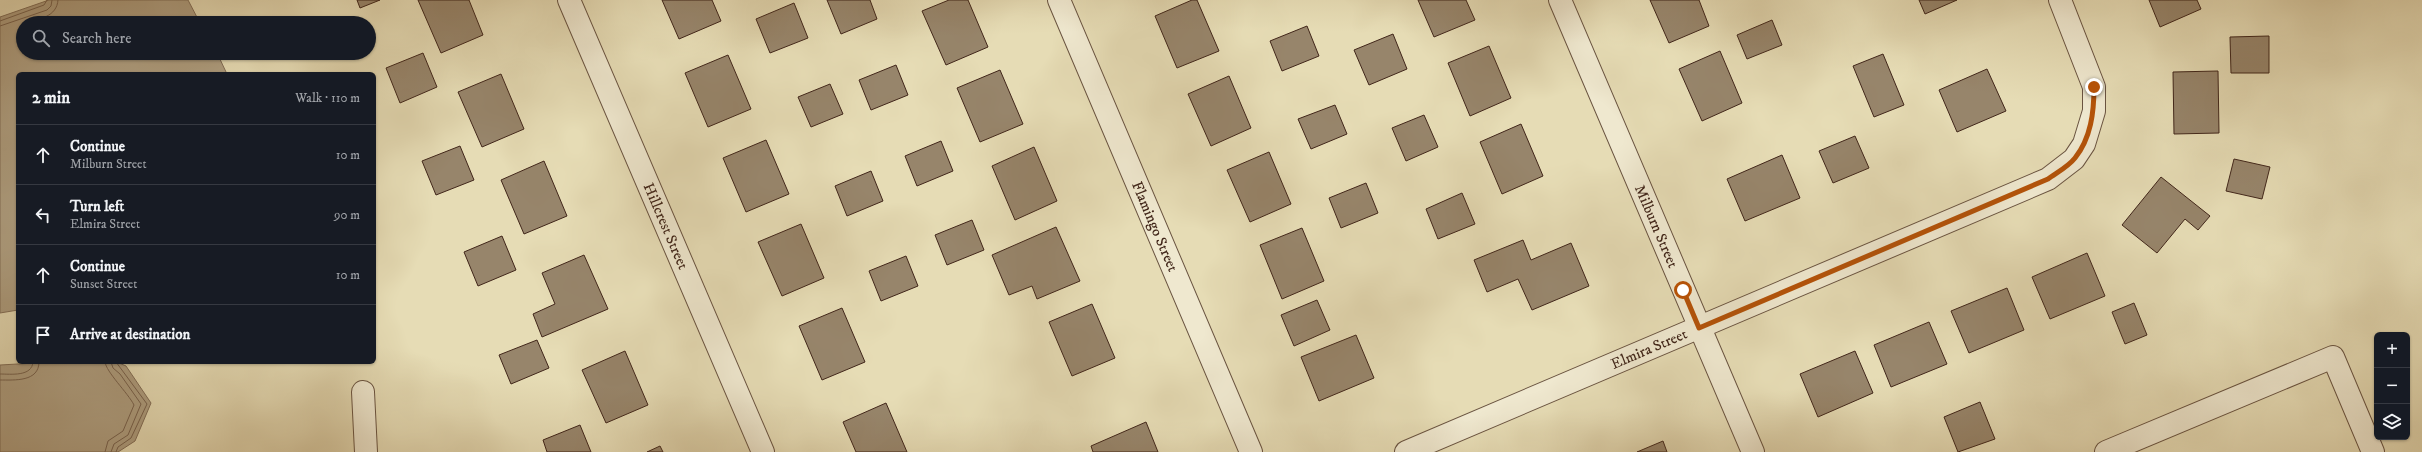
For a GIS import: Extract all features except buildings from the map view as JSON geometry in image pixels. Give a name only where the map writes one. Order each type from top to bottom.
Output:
[{"type":"street","name":"Hillcrest Street","points":[[569,0],[763,452]]},
{"type":"street","name":"Flamingo Street","points":[[1059,0],[1251,452]]},
{"type":"street","name":"Milburn Street","points":[[1560,0],[1753,452]]},
{"type":"street","name":"Elmira Street","points":[[1406,452],[2048,179],[2074,159],[2084,144],[2094,111],[2094,87],[2060,0]]},
{"type":"street","points":[[2106,452],[2333,357],[2373,452]]},
{"type":"street","points":[[363,392],[366,452]]},
{"type":"water","points":[[49,0],[188,0],[196,16],[16,16],[16,60],[220,60],[226,72],[16,72],[16,310],[0,313],[0,17]]},
{"type":"water","points":[[122,364],[126,366],[151,403],[135,441],[118,452],[0,452],[0,365]]},
{"type":"route","points":[[1683,290],[1699,328],[2048,179],[2074,159],[2084,144],[2094,111],[2094,87]]}]
